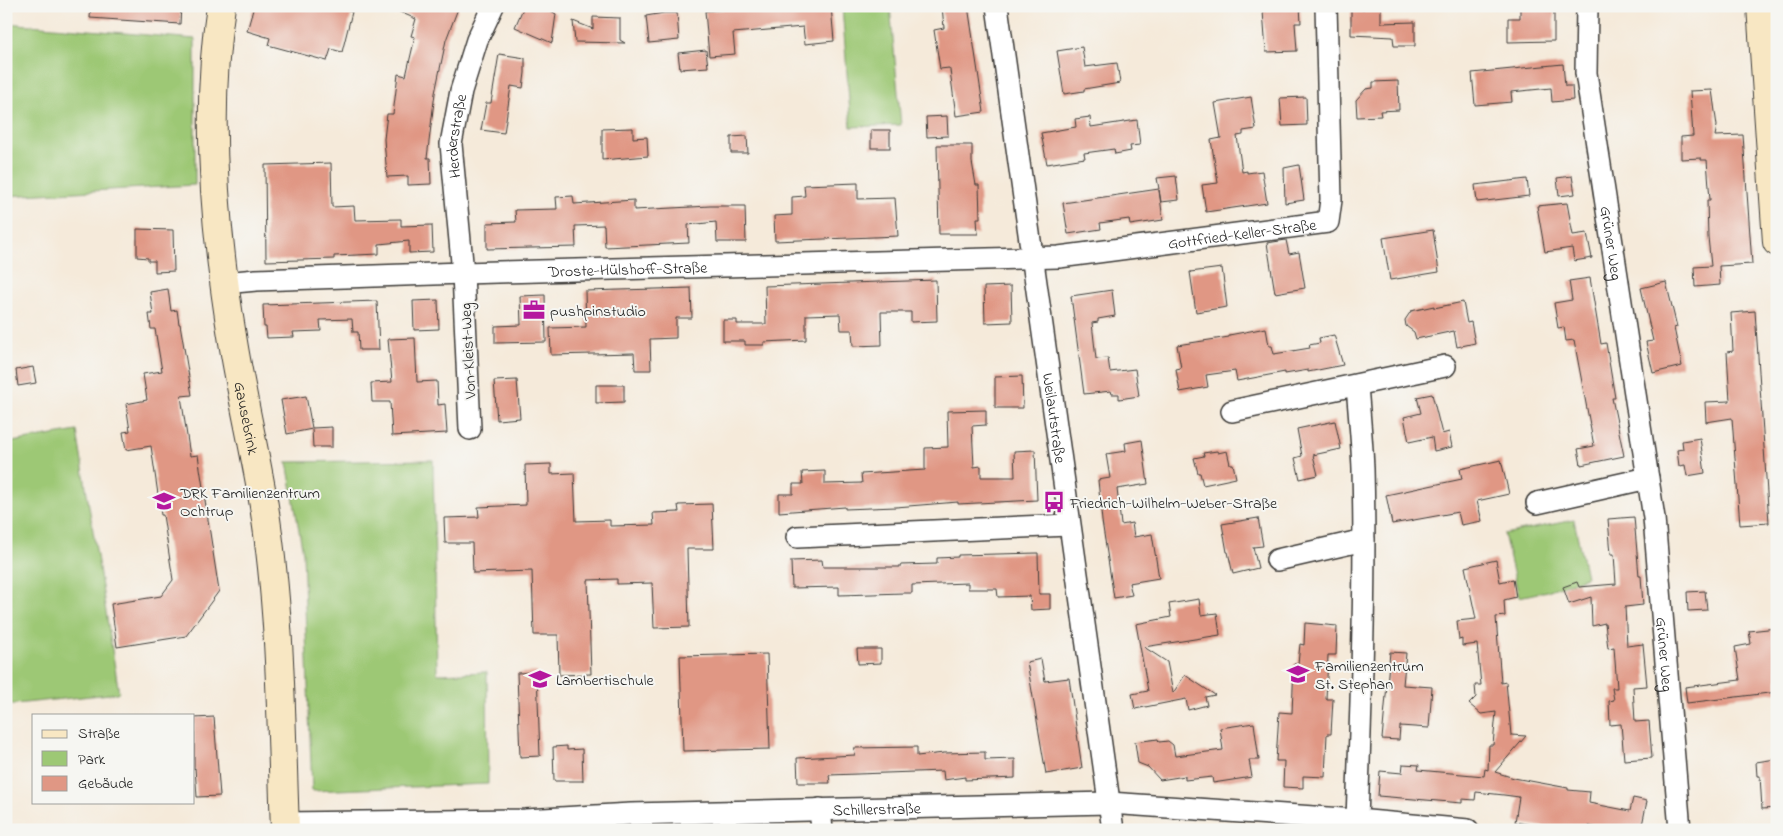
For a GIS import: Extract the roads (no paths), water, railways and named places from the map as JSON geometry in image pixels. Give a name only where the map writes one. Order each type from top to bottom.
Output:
[{"type":"main road","name":"Gausebrink","points":[[221,6],[215,71],[214,135],[217,209],[224,284],[237,365],[264,506],[273,569],[277,621],[285,826]]},
{"type":"main road","points":[[1761,6],[1777,242]]},
{"type":"street","name":"Herderstraße","points":[[463,273],[451,144],[461,91],[477,40],[493,6]]},
{"type":"street","name":"Weilautstraße","points":[[997,6],[1113,830]]},
{"type":"street","name":"Gottfried-Keller-Straße","points":[[1032,258],[1059,258],[1328,222],[1331,200],[1326,6]]},
{"type":"street","name":"Grüner Weg","points":[[1587,6],[1586,73],[1654,518],[1680,830]]},
{"type":"street","name":"Droste-Hülshoff-Straße","points":[[224,284],[256,280],[463,273],[1032,258]]},
{"type":"street","name":"Von-Kleist-Weg","points":[[463,273],[470,429]]},
{"type":"street","points":[[1232,411],[1445,366]]},
{"type":"street","points":[[1357,385],[1363,467],[1364,540],[1358,820]]},
{"type":"street","points":[[1537,503],[1648,478]]},
{"type":"street","points":[[797,537],[1069,525]]},
{"type":"street","points":[[1277,560],[1364,540]]},
{"type":"street","name":"Schillerstraße","points":[[285,826],[526,825],[631,814],[821,819],[1110,803],[1358,820],[1468,830]]},
{"type":"place","name":"pushpinstudio","points":[[534,310]]},
{"type":"place","name":"DRK Familienzentrum Ochtrup","points":[[164,501]]},
{"type":"place","name":"Friedrich-Wilhelm-Weber-Straße","points":[[1054,502]]},
{"type":"place","name":"Familienzentrum St. Stephan","points":[[1298,674]]},
{"type":"place","name":"Lambertischule","points":[[540,679]]}]
